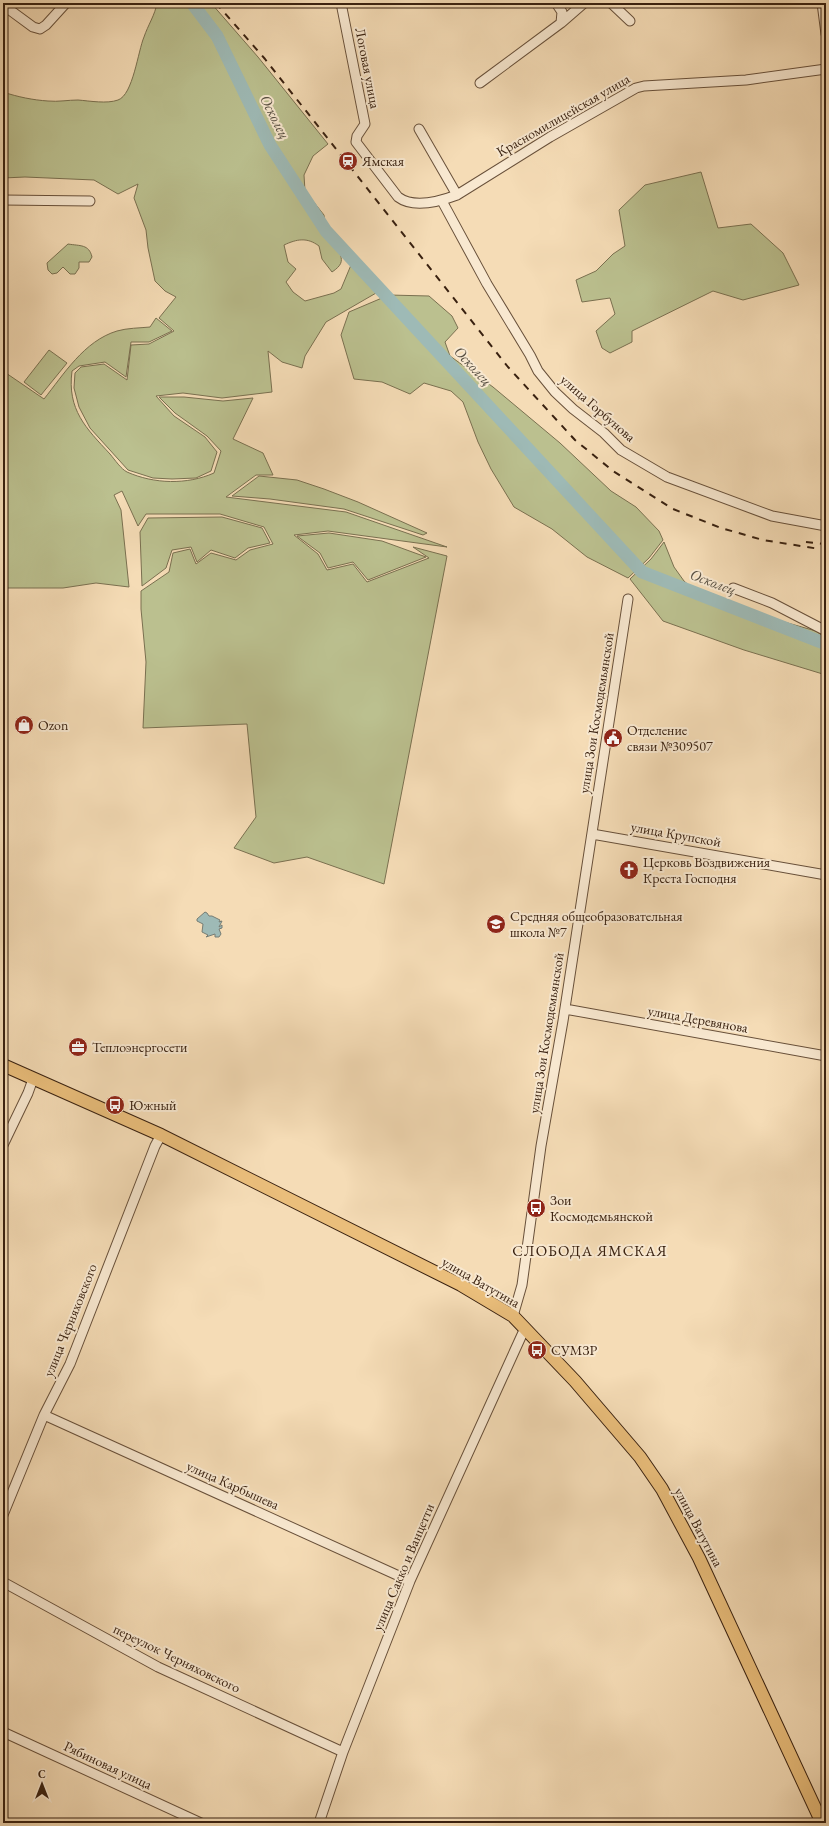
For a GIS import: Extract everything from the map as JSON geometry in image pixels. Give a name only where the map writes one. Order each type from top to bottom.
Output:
[{"type":"main road","name":"улица Ватутина","points":[[3,1065],[161,1135],[461,1285],[513,1316],[575,1381],[640,1457],[662,1489],[699,1558],[822,1823]]},
{"type":"street","points":[[3,5],[33,26],[40,29],[46,25],[66,3]]},
{"type":"street","name":"Логовая улица","points":[[341,3],[365,124],[357,136],[356,142],[394,192],[404,201],[414,203],[442,201]]},
{"type":"street","points":[[556,3],[562,12],[562,22]]},
{"type":"street","points":[[480,83],[562,22],[584,3]]},
{"type":"street","points":[[611,3],[630,21]]},
{"type":"street","points":[[822,3],[826,34]]},
{"type":"street","name":"Красномилицейская улица","points":[[442,201],[457,195],[550,137],[636,88],[644,86],[746,80],[826,69]]},
{"type":"street","points":[[419,129],[457,195]]},
{"type":"street","points":[[3,200],[90,201]]},
{"type":"street","name":"улица Горбунова","points":[[442,201],[486,284],[530,355],[538,371],[555,392],[621,450],[667,478],[772,516],[826,526]]},
{"type":"street","points":[[733,588],[772,603],[826,631]]},
{"type":"street","name":"улица Зои Космодемьянской","points":[[513,1316],[522,1285],[541,1146],[565,1010],[628,599]]},
{"type":"street","name":"улица Крупской","points":[[592,834],[826,875]]},
{"type":"street","name":"улица Деревянова","points":[[565,1010],[826,1056]]},
{"type":"street","points":[[3,1145],[28,1093],[33,1079]]},
{"type":"street","name":"улица Черняховского","points":[[3,1515],[44,1415],[70,1364],[155,1146],[161,1135]]},
{"type":"street","name":"улица Сакко и Ванцетти","points":[[318,1823],[343,1752],[410,1580],[525,1328]]},
{"type":"street","name":"улица Карбышева","points":[[44,1415],[410,1580]]},
{"type":"street","name":"переулок Черняховского","points":[[3,1582],[158,1667],[343,1752]]},
{"type":"street","name":"Рябиновая улица","points":[[3,1732],[201,1823]]},
{"type":"green space","points":[[157,3],[211,3],[258,57],[328,144],[313,156],[304,175],[305,191],[324,215],[325,226],[338,237],[337,243],[341,256],[341,263],[332,272],[322,259],[319,246],[310,241],[298,240],[284,245],[288,262],[296,269],[286,282],[293,292],[305,301],[334,293],[341,289],[351,265],[369,274],[383,289],[326,322],[305,356],[302,368],[282,362],[268,351],[272,392],[222,398],[183,393],[156,396],[174,416],[205,437],[217,452],[211,471],[196,478],[153,478],[128,470],[90,428],[79,407],[74,388],[75,373],[81,367],[104,364],[127,380],[131,345],[149,344],[174,331],[159,318],[176,297],[165,291],[155,281],[146,230],[134,198],[138,184],[118,194],[94,180],[25,177],[3,178],[3,92],[26,98],[48,101],[78,100],[104,102],[118,100],[128,90],[142,44],[155,12]]},
{"type":"green space","points":[[701,172],[718,228],[751,224],[783,253],[799,285],[743,300],[713,291],[632,331],[632,342],[610,353],[602,348],[596,331],[615,314],[610,298],[582,302],[576,280],[596,271],[613,254],[625,246],[619,210],[645,185]]},
{"type":"green space","points":[[68,244],[83,246],[89,250],[92,257],[89,262],[79,262],[79,268],[75,274],[70,274],[63,267],[57,273],[52,274],[48,270],[47,263]]},
{"type":"green space","points":[[389,295],[429,296],[452,316],[458,328],[445,342],[450,356],[493,387],[560,443],[611,491],[636,507],[659,531],[663,540],[649,558],[628,578],[587,557],[552,529],[514,507],[491,469],[478,442],[463,402],[451,391],[424,383],[410,394],[382,382],[354,379],[341,335],[349,312]]},
{"type":"green space","points":[[156,318],[172,331],[149,342],[131,342],[126,377],[105,362],[79,366],[72,371],[71,385],[75,408],[93,436],[125,471],[148,479],[170,482],[193,480],[214,473],[221,451],[207,436],[175,413],[159,397],[184,397],[223,401],[253,398],[233,439],[263,453],[273,475],[256,475],[226,497],[346,512],[447,547],[328,531],[294,535],[318,554],[327,570],[353,564],[367,582],[429,558],[413,547],[447,556],[384,884],[307,857],[274,863],[234,848],[256,817],[247,724],[143,728],[146,662],[141,609],[141,591],[169,572],[173,553],[190,549],[196,564],[211,553],[236,560],[250,550],[273,544],[264,527],[220,514],[146,514],[138,526],[122,491],[114,495],[121,510],[129,587],[96,583],[63,588],[3,588],[3,371],[44,399],[67,369],[94,342],[117,331],[150,327]]},
{"type":"green space","points":[[49,350],[67,363],[41,395],[24,382]]},
{"type":"green space","points":[[259,476],[297,480],[324,489],[358,502],[427,533],[423,535],[344,509],[270,499],[232,496]]},
{"type":"green space","points":[[222,517],[262,528],[270,543],[248,548],[235,558],[211,550],[197,562],[191,547],[172,550],[166,568],[142,586],[140,532],[148,518]]},
{"type":"green space","points":[[329,533],[382,541],[426,557],[368,580],[353,562],[328,568],[320,553],[297,536]]},
{"type":"green space","points":[[664,542],[674,567],[684,581],[693,589],[705,596],[763,616],[816,631],[826,638],[826,675],[744,650],[663,621],[630,579],[651,559]]},
{"type":"water","points":[[205,912],[209,916],[220,920],[219,922],[222,921],[219,927],[222,925],[222,928],[219,929],[221,934],[219,937],[215,937],[215,934],[206,937],[208,935],[202,932],[203,924],[197,921],[197,919]]},
{"type":"waterway","name":"Осколец","points":[[192,3],[217,36],[270,145],[326,231],[642,572],[826,644]]},
{"type":"railway","points":[[216,3],[265,59],[508,367],[575,440],[613,471],[673,509],[721,528],[763,540],[826,550]]},
{"type":"railway","points":[[806,542],[826,544]]},
{"type":"place","name":"Ямская","points":[[348,161]]},
{"type":"place","name":"Ozon","points":[[24,725]]},
{"type":"place","name":"Отделение связи №309507","points":[[613,738]]},
{"type":"place","name":"Церковь Воздвижения Креста Господня","points":[[629,870]]},
{"type":"place","name":"Средняя общеобразовательная школа №7","points":[[496,924]]},
{"type":"place","name":"Теплоэнергосети","points":[[78,1047]]},
{"type":"place","name":"Южный","points":[[115,1105]]},
{"type":"place","name":"Зои Космодемьянской","points":[[536,1208]]},
{"type":"place","name":"СУМЗР","points":[[537,1350]]},
{"type":"district","name":"СЛОБОДА ЯМСКАЯ","points":[[590,1251]]}]
